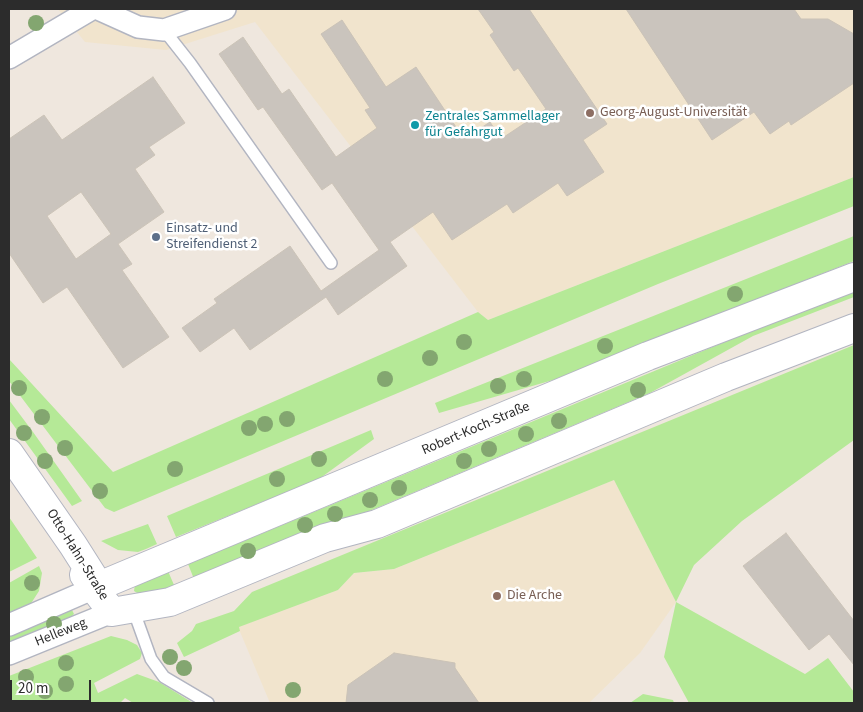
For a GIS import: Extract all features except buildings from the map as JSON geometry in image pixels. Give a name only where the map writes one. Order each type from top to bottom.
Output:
[{"type":"street","points":[[9,58],[92,9]]},
{"type":"street","points":[[98,9],[138,27],[164,30],[225,9]]},
{"type":"street","name":"Robert-Koch-Straße","points":[[97,587],[648,356],[854,277]]},
{"type":"street","points":[[122,611],[170,602],[325,538],[377,524],[726,377],[854,328]]},
{"type":"street","name":"Otto-Hahn-Straße","points":[[9,453],[73,545],[97,587]]},
{"type":"street","name":"Otto-Hahn-Straße","points":[[9,471],[97,587],[122,611]]},
{"type":"street","name":"Helleweg","points":[[9,625],[97,587]]},
{"type":"street","name":"Helleweg","points":[[9,654],[122,611]]},
{"type":"lane","points":[[164,30],[190,63],[331,263]]},
{"type":"lane","name":"Otto-Hahn-Straße","points":[[122,611],[151,660],[164,677],[208,703]]},
{"type":"shaded area","name":"Georg-August-Universität","points":[[58,9],[854,9],[854,177],[488,320],[478,312],[255,22],[166,50],[85,42]]},
{"type":"shaded area","name":"Die Arche","points":[[614,480],[676,602],[640,653],[589,703],[270,703],[238,627],[338,590],[354,573],[394,569]]},
{"type":"green space","points":[[854,177],[854,206],[658,284],[114,512],[105,508],[9,381],[9,359],[113,472],[478,312],[488,320]]},
{"type":"green space","points":[[854,236],[854,261],[553,380],[439,413],[435,403]]},
{"type":"green space","points":[[854,291],[854,297],[753,336],[650,393],[196,584],[188,564],[751,331]]},
{"type":"green space","points":[[854,345],[854,440],[742,521],[694,565],[676,602],[614,480],[394,569],[354,573],[338,590],[239,627],[240,631],[184,657],[177,643],[192,631],[196,624],[234,611],[252,592]]},
{"type":"green space","points":[[9,400],[82,501],[72,506],[9,419]]},
{"type":"green space","points":[[371,430],[374,439],[319,479],[176,537],[167,516]]},
{"type":"green space","points":[[9,517],[37,558],[9,572]]},
{"type":"green space","points":[[148,524],[157,544],[138,552],[118,550],[101,541]]},
{"type":"green space","points":[[39,566],[42,573],[39,591],[30,605],[9,617],[9,583]]},
{"type":"green space","points":[[168,571],[177,592],[139,594],[134,591],[135,584]]},
{"type":"green space","points":[[676,602],[805,674],[828,658],[854,692],[854,703],[689,703],[664,657]]},
{"type":"green space","points":[[72,610],[74,614],[66,622],[9,648],[9,636]]},
{"type":"green space","points":[[111,636],[137,645],[142,653],[140,659],[94,683],[98,693],[137,674],[159,682],[193,703],[133,703],[125,698],[120,703],[9,703],[9,676]]},
{"type":"green space","points":[[643,694],[673,700],[674,703],[630,703]]},
{"type":"place","name":"Georg-August-Universität","points":[[590,113]]},
{"type":"place","name":"Zentrales Sammellager für Gefahrgut","points":[[415,125]]},
{"type":"place","name":"Einsatz- und Streifendienst 2","points":[[156,237]]},
{"type":"place","name":"Die Arche","points":[[497,596]]}]
